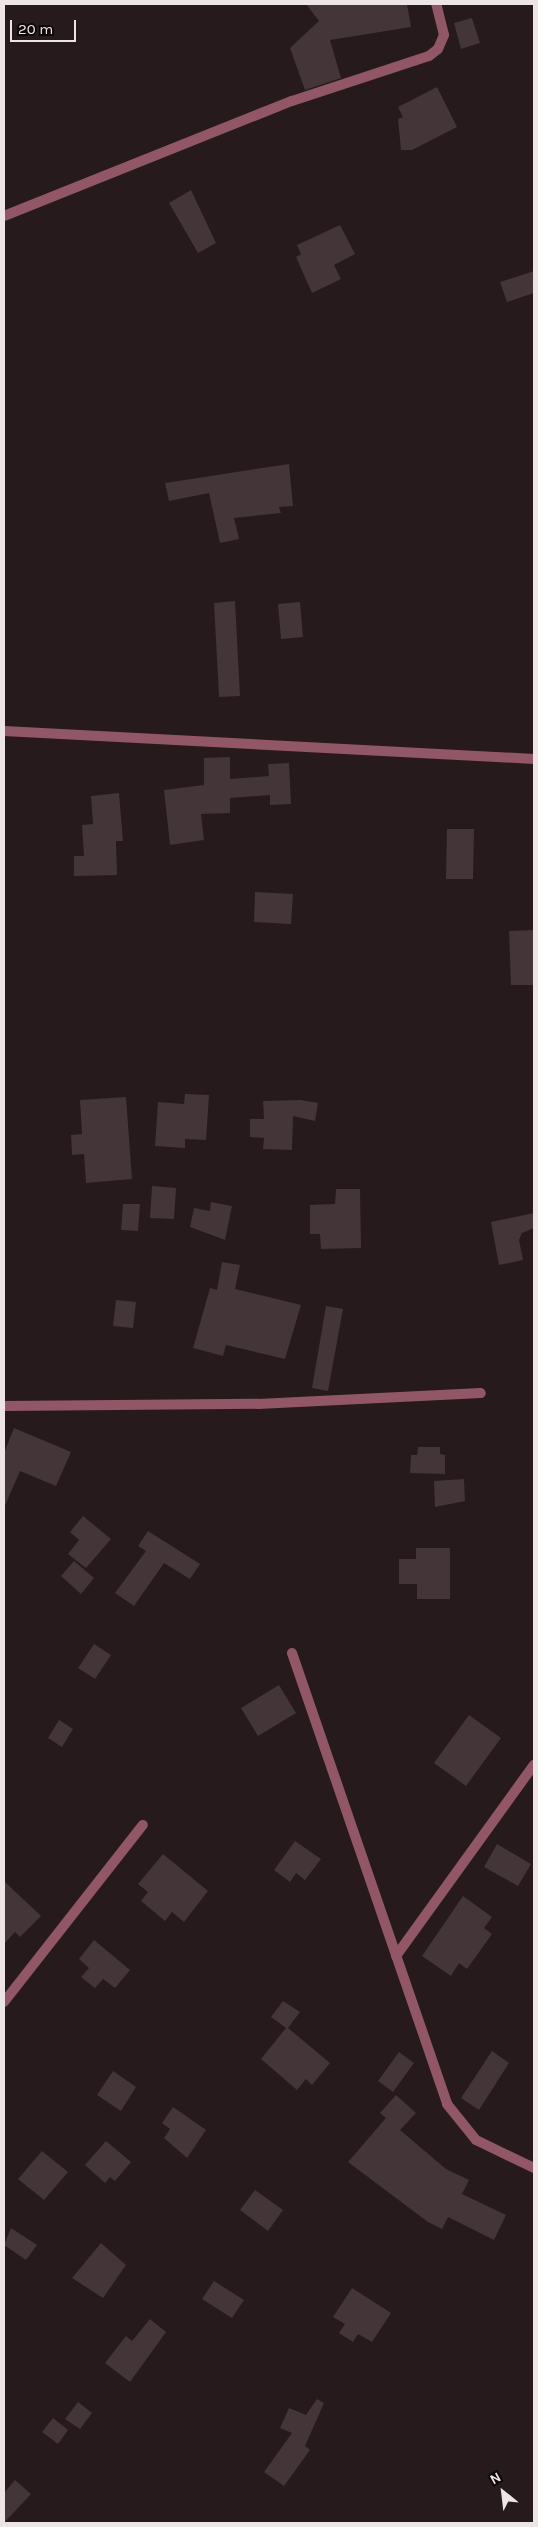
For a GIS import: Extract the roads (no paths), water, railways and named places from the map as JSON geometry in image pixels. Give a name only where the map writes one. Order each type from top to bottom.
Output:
[{"type":"street","points":[[4,216],[292,101],[429,56],[438,50],[444,35],[436,4]]},
{"type":"street","points":[[4,731],[534,759]]},
{"type":"street","points":[[4,1406],[258,1404],[481,1393]]},
{"type":"street","points":[[292,1653],[447,2104],[461,2127],[476,2140],[534,2168]]},
{"type":"street","points":[[396,1956],[534,1765]]},
{"type":"street","points":[[4,2002],[143,1825]]}]
